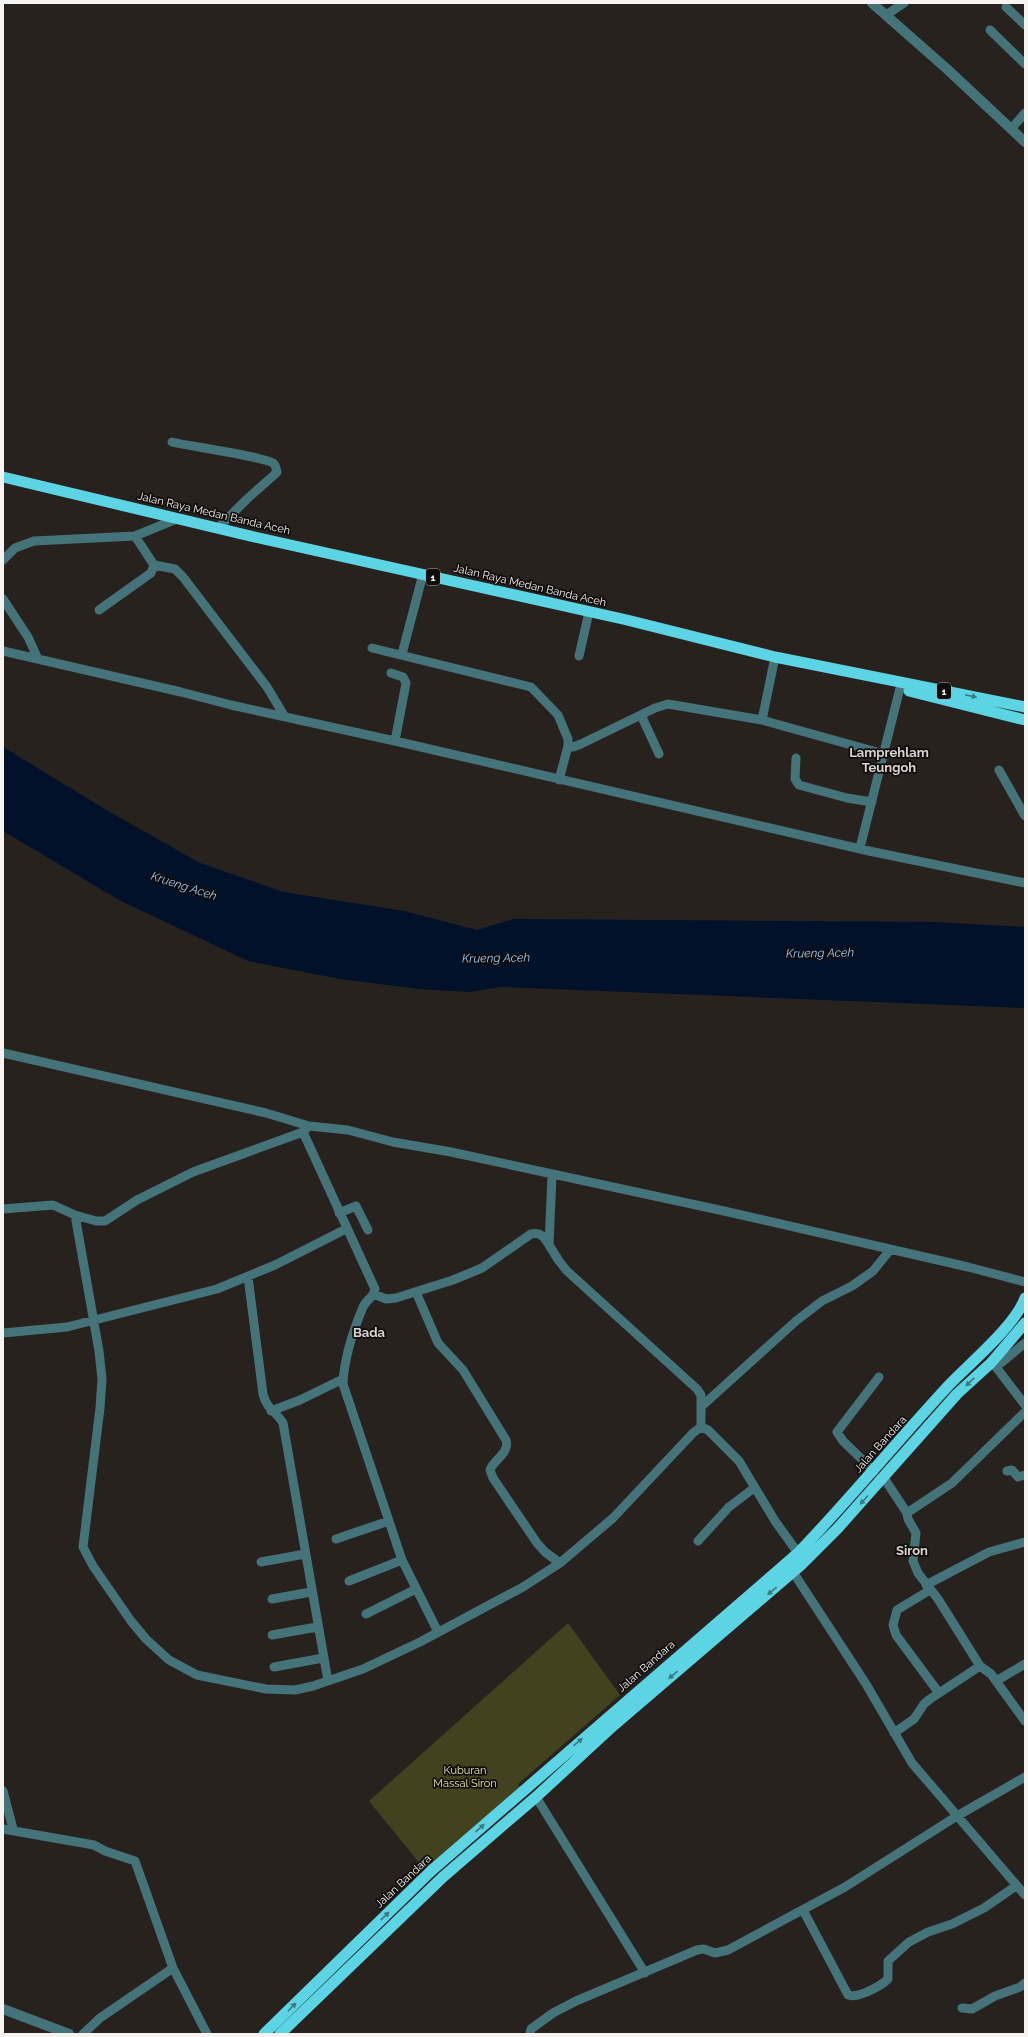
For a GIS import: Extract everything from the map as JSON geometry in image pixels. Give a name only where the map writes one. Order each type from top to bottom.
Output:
[{"type":"highway","name":"Jalan Raya Medan Banda Aceh","points":[[3,477],[589,612],[776,657],[864,676],[1025,707]]},
{"type":"highway","name":"Jalan Raya Medan Banda Aceh","points":[[864,676],[900,688],[1025,720]]},
{"type":"highway","name":"Jalan Bandara","points":[[264,2034],[431,1872],[798,1553],[874,1471],[948,1386],[1003,1330],[1025,1298]]},
{"type":"highway","points":[[280,2034],[443,1876],[536,1797],[613,1726],[793,1572],[838,1528],[957,1394],[993,1365],[1025,1323]]},
{"type":"highway","points":[[948,1386],[957,1394]]},
{"type":"street","points":[[872,3],[947,69],[1025,142]]},
{"type":"street","points":[[886,15],[904,3]]},
{"type":"street","points":[[1006,8],[1025,25]]},
{"type":"street","points":[[990,30],[1025,64]]},
{"type":"street","points":[[1011,129],[1025,113]]},
{"type":"street","points":[[172,442],[246,456],[270,462],[275,466],[277,472],[219,527]]},
{"type":"street","points":[[3,560],[15,548],[34,541],[135,536],[179,518]]},
{"type":"street","points":[[135,536],[154,565],[175,568],[183,577],[267,687],[284,717]]},
{"type":"street","points":[[98,610],[151,573],[154,565]]},
{"type":"street","points":[[402,654],[423,574]]},
{"type":"street","points":[[3,599],[28,637],[38,659]]},
{"type":"street","points":[[579,656],[589,612]]},
{"type":"street","points":[[372,648],[402,654],[531,687],[558,715],[568,739],[568,746],[559,780]]},
{"type":"street","points":[[3,651],[559,780],[860,848],[1025,883]]},
{"type":"street","points":[[762,720],[776,657]]},
{"type":"street","points":[[391,673],[403,677],[406,684],[395,741]]},
{"type":"street","points":[[860,848],[900,688]]},
{"type":"street","points":[[568,746],[573,747],[581,744],[641,715],[668,704],[762,720],[884,754]]},
{"type":"street","points":[[641,715],[659,754]]},
{"type":"street","points":[[796,758],[795,779],[799,785],[847,798],[872,802]]},
{"type":"street","points":[[999,770],[1025,816]]},
{"type":"street","points":[[3,1052],[266,1113],[306,1129],[348,1130],[393,1142],[451,1152],[552,1176],[724,1211],[968,1267],[1025,1282]]},
{"type":"street","points":[[306,1129],[339,1213],[375,1289],[374,1294],[364,1305],[344,1366],[343,1384],[402,1560],[438,1632]]},
{"type":"street","points":[[3,1209],[53,1205],[75,1215],[96,1221],[105,1221],[114,1217],[137,1200],[193,1172],[306,1129]]},
{"type":"street","points":[[549,1244],[552,1176]]},
{"type":"street","points":[[339,1213],[356,1206],[368,1230]]},
{"type":"street","points":[[75,1215],[94,1321],[102,1379],[100,1408],[83,1547],[93,1566],[123,1610],[146,1639],[169,1660],[185,1670],[208,1677],[272,1690],[295,1690],[328,1681],[362,1669],[438,1632],[523,1587],[560,1563],[613,1518],[693,1433],[701,1427]]},
{"type":"street","points":[[3,1333],[68,1327],[217,1289],[248,1277],[346,1229]]},
{"type":"street","points":[[374,1294],[386,1299],[416,1292],[453,1280],[482,1268],[531,1234],[537,1232],[542,1235],[549,1244],[551,1250],[567,1271],[697,1389],[701,1395],[701,1427]]},
{"type":"street","points":[[702,1406],[796,1321],[822,1301],[852,1286],[873,1271],[890,1250]]},
{"type":"street","points":[[248,1277],[263,1394],[266,1405],[283,1423],[311,1592],[328,1681]]},
{"type":"street","points":[[416,1292],[438,1343],[463,1370],[506,1440],[508,1445],[506,1450],[493,1463],[490,1470],[493,1478],[537,1543],[545,1552],[560,1563]]},
{"type":"street","points":[[1025,1343],[993,1365],[1025,1405]]},
{"type":"street","points":[[874,1471],[843,1441],[837,1432],[879,1377]]},
{"type":"street","points":[[271,1411],[300,1400],[343,1379]]},
{"type":"street","points":[[907,1513],[952,1483],[1025,1412]]},
{"type":"street","points":[[701,1427],[708,1430],[739,1461],[751,1478],[754,1488],[774,1521],[798,1553]]},
{"type":"street","points":[[1007,1471],[1012,1470],[1018,1477],[1025,1475]]},
{"type":"street","points":[[884,1478],[907,1513],[908,1519],[916,1533],[913,1564],[928,1588],[938,1599],[980,1666],[996,1681],[1025,1721]]},
{"type":"street","points":[[698,1541],[729,1507],[754,1488]]},
{"type":"street","points":[[336,1539],[389,1521]]},
{"type":"street","points":[[939,1693],[898,1639],[893,1628],[898,1610],[928,1588],[989,1552],[1025,1542]]},
{"type":"street","points":[[261,1562],[305,1554]]},
{"type":"street","points":[[349,1582],[402,1560]]},
{"type":"street","points":[[793,1572],[866,1684],[912,1763],[1025,1895]]},
{"type":"street","points":[[366,1614],[416,1589]]},
{"type":"street","points":[[272,1599],[311,1592]]},
{"type":"street","points":[[272,1635],[318,1627]]},
{"type":"street","points":[[274,1667],[323,1658]]},
{"type":"street","points":[[996,1681],[1025,1664]]},
{"type":"street","points":[[894,1733],[914,1719],[924,1704],[980,1666]]},
{"type":"street","points":[[530,2034],[531,2028],[553,2013],[599,1991],[701,1949],[715,1953],[728,1950],[874,1870],[958,1816],[1025,1777]]},
{"type":"street","points":[[3,1790],[13,1829]]},
{"type":"street","points":[[536,1797],[645,1973]]},
{"type":"street","points":[[3,1829],[13,1829],[94,1845],[105,1851],[135,1861],[173,1968],[207,2034]]},
{"type":"street","points":[[803,1910],[848,1995],[852,1996],[874,1988],[884,1982],[888,1978],[888,1960],[907,1944],[928,1932],[952,1924],[984,1908],[1016,1886]]},
{"type":"street","points":[[83,2034],[100,2018],[173,1968]]},
{"type":"street","points":[[962,2008],[972,2009],[989,1999],[1020,1987],[1025,1983]]},
{"type":"street","points":[[3,2010],[69,2034]]},
{"type":"green space","name":"Kuburan Massal Siron","points":[[568,1623],[620,1695],[518,1784],[521,1789],[426,1871],[369,1801]]},
{"type":"water","name":"Krueng Aceh","points":[[3,747],[108,811],[200,863],[284,892],[404,911],[477,930],[513,919],[935,922],[1025,927],[1025,1008],[501,987],[469,992],[419,989],[340,979],[248,961],[119,900],[3,831]]},
{"type":"district","name":"Lamprehlam Teungoh","points":[[889,760]]},
{"type":"district","name":"Bada","points":[[369,1332]]},
{"type":"district","name":"Siron","points":[[912,1550]]}]
